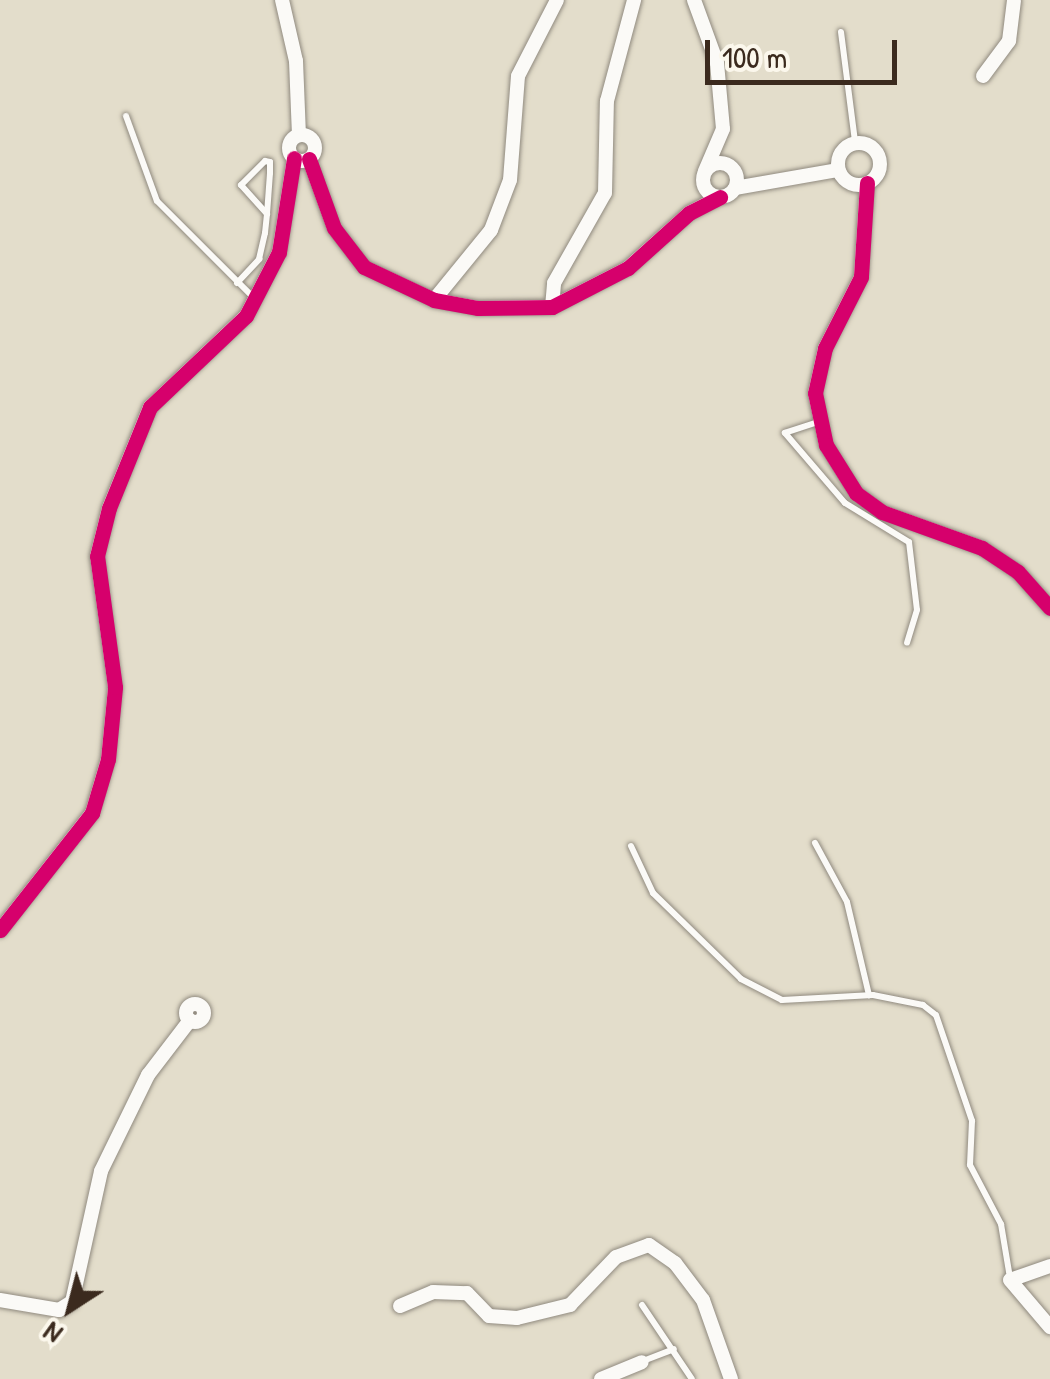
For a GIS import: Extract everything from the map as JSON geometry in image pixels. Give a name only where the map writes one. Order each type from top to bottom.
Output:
[{"type":"street","points":[[282,0],[296,61],[299,135],[290,144],[301,158],[334,228],[364,267],[434,300],[478,308],[552,307],[628,268],[689,213],[720,197],[734,176]]},
{"type":"street","points":[[434,300],[491,230],[510,180],[518,76],[557,0]]},
{"type":"street","points":[[552,307],[554,283],[605,193],[607,101],[634,0]]},
{"type":"street","points":[[694,0],[717,63],[721,142],[734,176]]},
{"type":"street","points":[[983,76],[1010,41],[1014,0]]},
{"type":"street","points":[[0,930],[92,813],[108,759],[115,687],[97,556],[108,508],[150,407],[193,373],[254,299],[279,252],[301,158],[314,141],[299,135]]},
{"type":"street","points":[[689,213],[721,142]]},
{"type":"street","points":[[704,174],[717,163],[734,176],[754,181],[838,165],[855,142],[878,155],[880,169],[867,183],[862,210],[861,276],[825,348],[815,392],[818,422],[836,468],[856,492],[914,526],[982,548],[1018,572],[1050,608]]},
{"type":"street","points":[[838,165],[862,210]]},
{"type":"street","points":[[704,174],[706,189],[720,197]]},
{"type":"street","points":[[850,183],[867,183]]},
{"type":"street","points":[[0,1300],[59,1310],[72,1302],[101,1171],[148,1075],[190,1020]]},
{"type":"street","points":[[400,1306],[434,1292],[466,1293],[489,1316],[516,1318],[570,1305],[616,1257],[649,1245],[675,1264],[703,1300],[732,1379]]},
{"type":"street","points":[[1050,1266],[1010,1280],[1050,1327]]},
{"type":"street","points":[[601,1379],[642,1362]]},
{"type":"lane","points":[[841,32],[855,142]]},
{"type":"lane","points":[[126,116],[158,201],[254,299]]},
{"type":"lane","points":[[237,282],[259,259],[267,214],[270,162],[265,161],[242,185],[267,214]]},
{"type":"lane","points":[[818,422],[785,433],[846,504],[909,542],[917,610],[907,643]]},
{"type":"lane","points":[[815,843],[847,902],[868,995]]},
{"type":"lane","points":[[631,846],[653,894],[741,979],[782,1000],[868,995],[924,1005],[936,1015],[972,1121],[970,1165],[1001,1224],[1010,1280]]},
{"type":"lane","points":[[642,1305],[692,1379]]},
{"type":"lane","points":[[642,1362],[674,1349]]},
{"type":"cycle path","points":[[0,930],[92,813],[108,759],[115,687],[97,556],[109,508],[150,407],[246,316],[279,252],[294,158]]},
{"type":"cycle path","points":[[309,159],[334,228],[364,267],[434,300],[478,308],[552,307],[628,268],[689,213],[720,197]]},
{"type":"cycle path","points":[[867,183],[861,277],[825,348],[815,393],[826,445],[856,493],[882,512],[982,548],[1018,572],[1050,608]]}]
